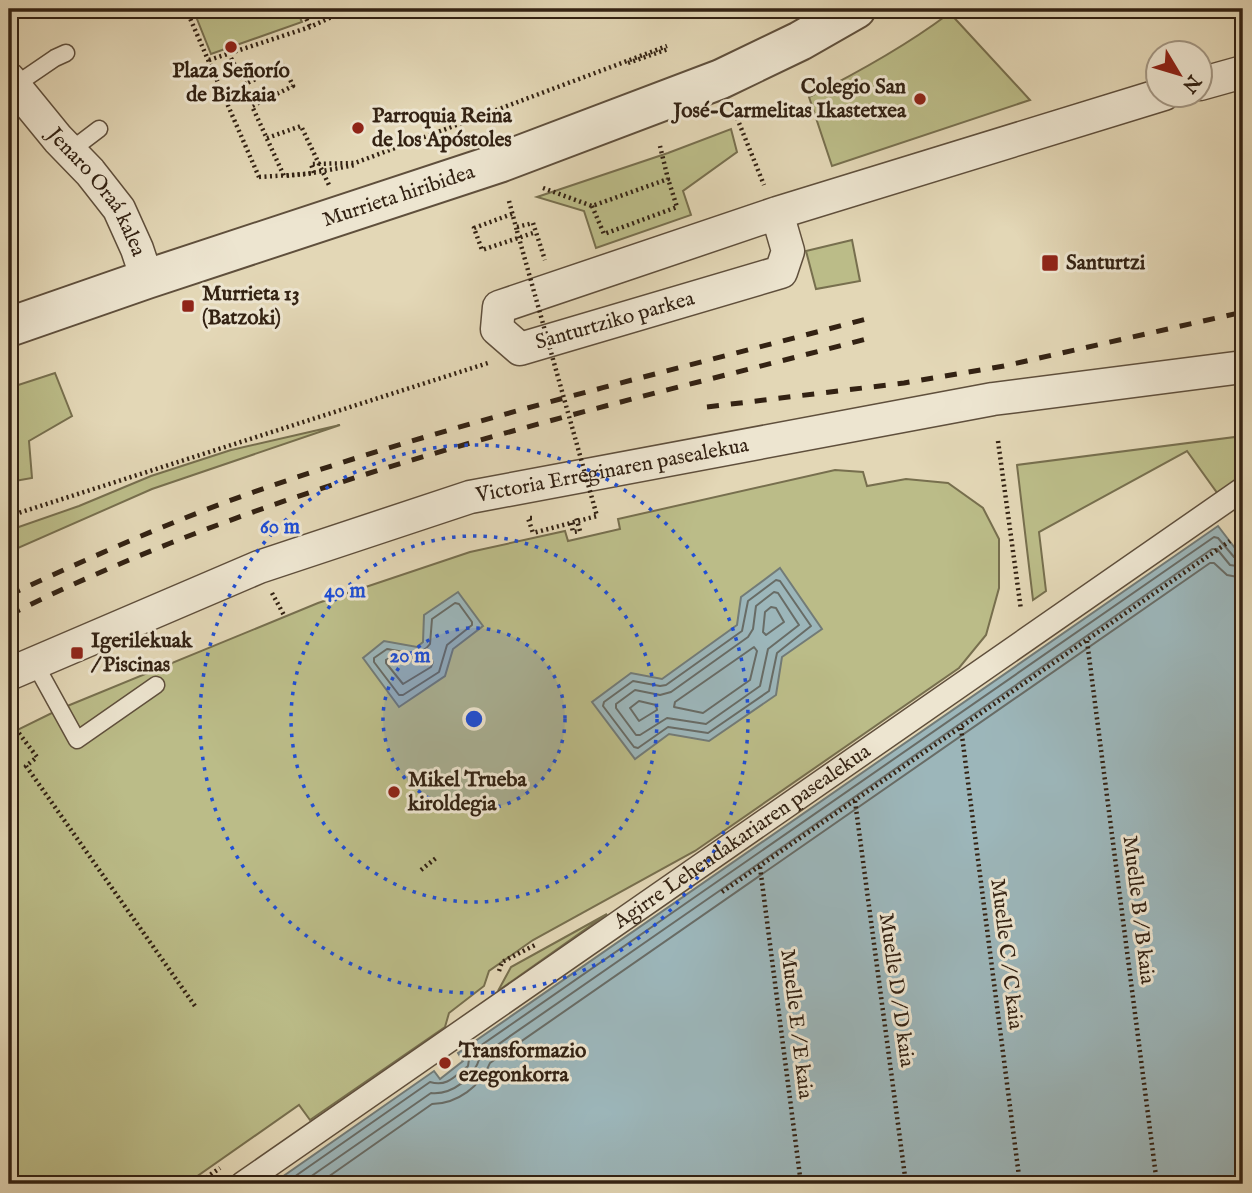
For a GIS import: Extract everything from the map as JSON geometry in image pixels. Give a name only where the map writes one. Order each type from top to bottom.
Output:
[{"type":"street","name":"Murrieta hiribidea","points":[[9,327],[499,163],[721,79],[800,41],[856,9]]},
{"type":"street","points":[[1214,80],[1243,72]]},
{"type":"street","name":"Jenaro Oraá kalea","points":[[11,82],[119,209],[140,257],[146,279]]},
{"type":"street","name":"Santurtziko parkea","points":[[771,200],[788,251],[781,272],[520,349],[497,329],[499,307],[771,200],[1144,99]]},
{"type":"street","name":"Victoria Erreginaren pasealekua","points":[[21,668],[259,567],[470,497],[993,399],[1243,367]]},
{"type":"street","name":"Agirre Lehendakariaren pasealekua","points":[[242,1184],[1243,489]]},
{"type":"lane","points":[[11,82],[66,53]]},
{"type":"lane","points":[[70,151],[99,129]]},
{"type":"lane","points":[[21,668],[78,740],[156,685]]},
{"type":"path","points":[[186,9],[259,177],[309,175],[314,173],[311,164],[317,162],[355,163],[667,47],[355,165],[309,175],[284,176],[267,138],[252,106],[293,86],[284,66],[245,84],[231,58]]},
{"type":"path","points":[[302,9],[310,27]]},
{"type":"path","points":[[209,60],[310,27],[349,9]]},
{"type":"path","points":[[737,118],[771,200]]},
{"type":"path","points":[[267,138],[301,126],[329,186]]},
{"type":"path","points":[[592,206],[604,233],[677,208],[660,146]]},
{"type":"path","points":[[309,175],[314,183]]},
{"type":"path","points":[[543,188],[592,206],[668,179]]},
{"type":"path","points":[[509,201],[597,516],[533,533],[528,518]]},
{"type":"path","points":[[512,214],[474,228],[482,250],[536,232]]},
{"type":"path","points":[[517,229],[533,223],[547,266]]},
{"type":"path","points":[[9,516],[404,388],[496,361]]},
{"type":"path","points":[[999,441],[1026,641]]},
{"type":"path","points":[[571,523],[573,532],[580,531],[576,517]]},
{"type":"path","points":[[722,892],[1230,541]]},
{"type":"path","name":"Muelle B / B kaia","points":[[1087,640],[1157,1184]]},
{"type":"path","points":[[9,720],[37,757],[26,766],[195,1006]]},
{"type":"path","name":"Muelle C / C kaia","points":[[961,728],[1020,1184]]},
{"type":"path","name":"Muelle D / D kaia","points":[[855,801],[906,1184]]},
{"type":"path","points":[[421,870],[436,858]]},
{"type":"path","name":"Muelle E / E kaia","points":[[760,867],[801,1184]]},
{"type":"green space","points":[[193,9],[296,9],[302,22],[211,54]]},
{"type":"green space","points":[[947,10],[1030,100],[832,166],[809,97],[897,49],[947,15]]},
{"type":"green space","points":[[731,129],[737,152],[683,191],[691,215],[596,248],[584,211],[537,197],[668,153]]},
{"type":"green space","points":[[852,240],[860,281],[816,289],[806,251]]},
{"type":"green space","points":[[55,373],[72,416],[29,441],[32,478],[9,482],[9,388]]},
{"type":"green space","points":[[340,425],[152,489],[9,552],[10,530],[79,506],[151,476],[231,450]]},
{"type":"green space","points":[[1243,436],[1243,476],[1218,494],[1187,451],[1039,532],[1046,591],[1033,600],[1017,465]]},
{"type":"green space","name":"Mikel Trueba kiroldegia","points":[[835,470],[863,472],[867,486],[906,479],[948,483],[983,508],[999,539],[999,588],[986,635],[959,668],[695,851],[533,940],[489,971],[484,986],[449,1013],[445,1027],[310,1120],[299,1105],[186,1184],[9,1184],[9,734],[60,709],[318,603],[470,552],[565,531],[568,541],[620,529],[618,519]]},
{"type":"green space","points":[[607,914],[498,991],[511,967]]},
{"type":"water","points":[[1218,526],[1238,552],[1243,551],[1243,1184],[272,1184],[434,1071],[440,1079],[463,1061],[458,1053]]},
{"type":"water","points":[[780,568],[822,629],[782,657],[776,695],[709,741],[669,734],[635,759],[592,702],[631,673],[662,679],[737,625],[741,597]]},
{"type":"water","points":[[458,592],[483,626],[453,649],[445,676],[399,707],[363,658],[384,641],[417,647],[423,642],[424,615]]},
{"type":"railway","points":[[707,407],[904,383],[1004,366],[1243,312]]},
{"type":"railway","points":[[9,595],[187,517],[324,468],[557,400],[870,318]]},
{"type":"railway","points":[[9,615],[112,567],[325,487],[544,422],[874,337]]},
{"type":"place","name":"Plaza Señorío de Bizkaia","points":[[231,47]]},
{"type":"place","name":"Colegio San José-Carmelitas Ikastetxea","points":[[920,99]]},
{"type":"place","name":"Parroquia Reina de los Apóstoles","points":[[358,128]]},
{"type":"place","name":"Santurtzi","points":[[1050,263]]},
{"type":"place","name":"Murrieta 13 (Batzoki)","points":[[188,306]]},
{"type":"place","name":"Igerilekuak / Piscinas","points":[[77,653]]},
{"type":"place","name":"Mikel Trueba kiroldegia","points":[[394,792]]},
{"type":"place","name":"Transformazio ezegonkorra","points":[[445,1063]]}]
